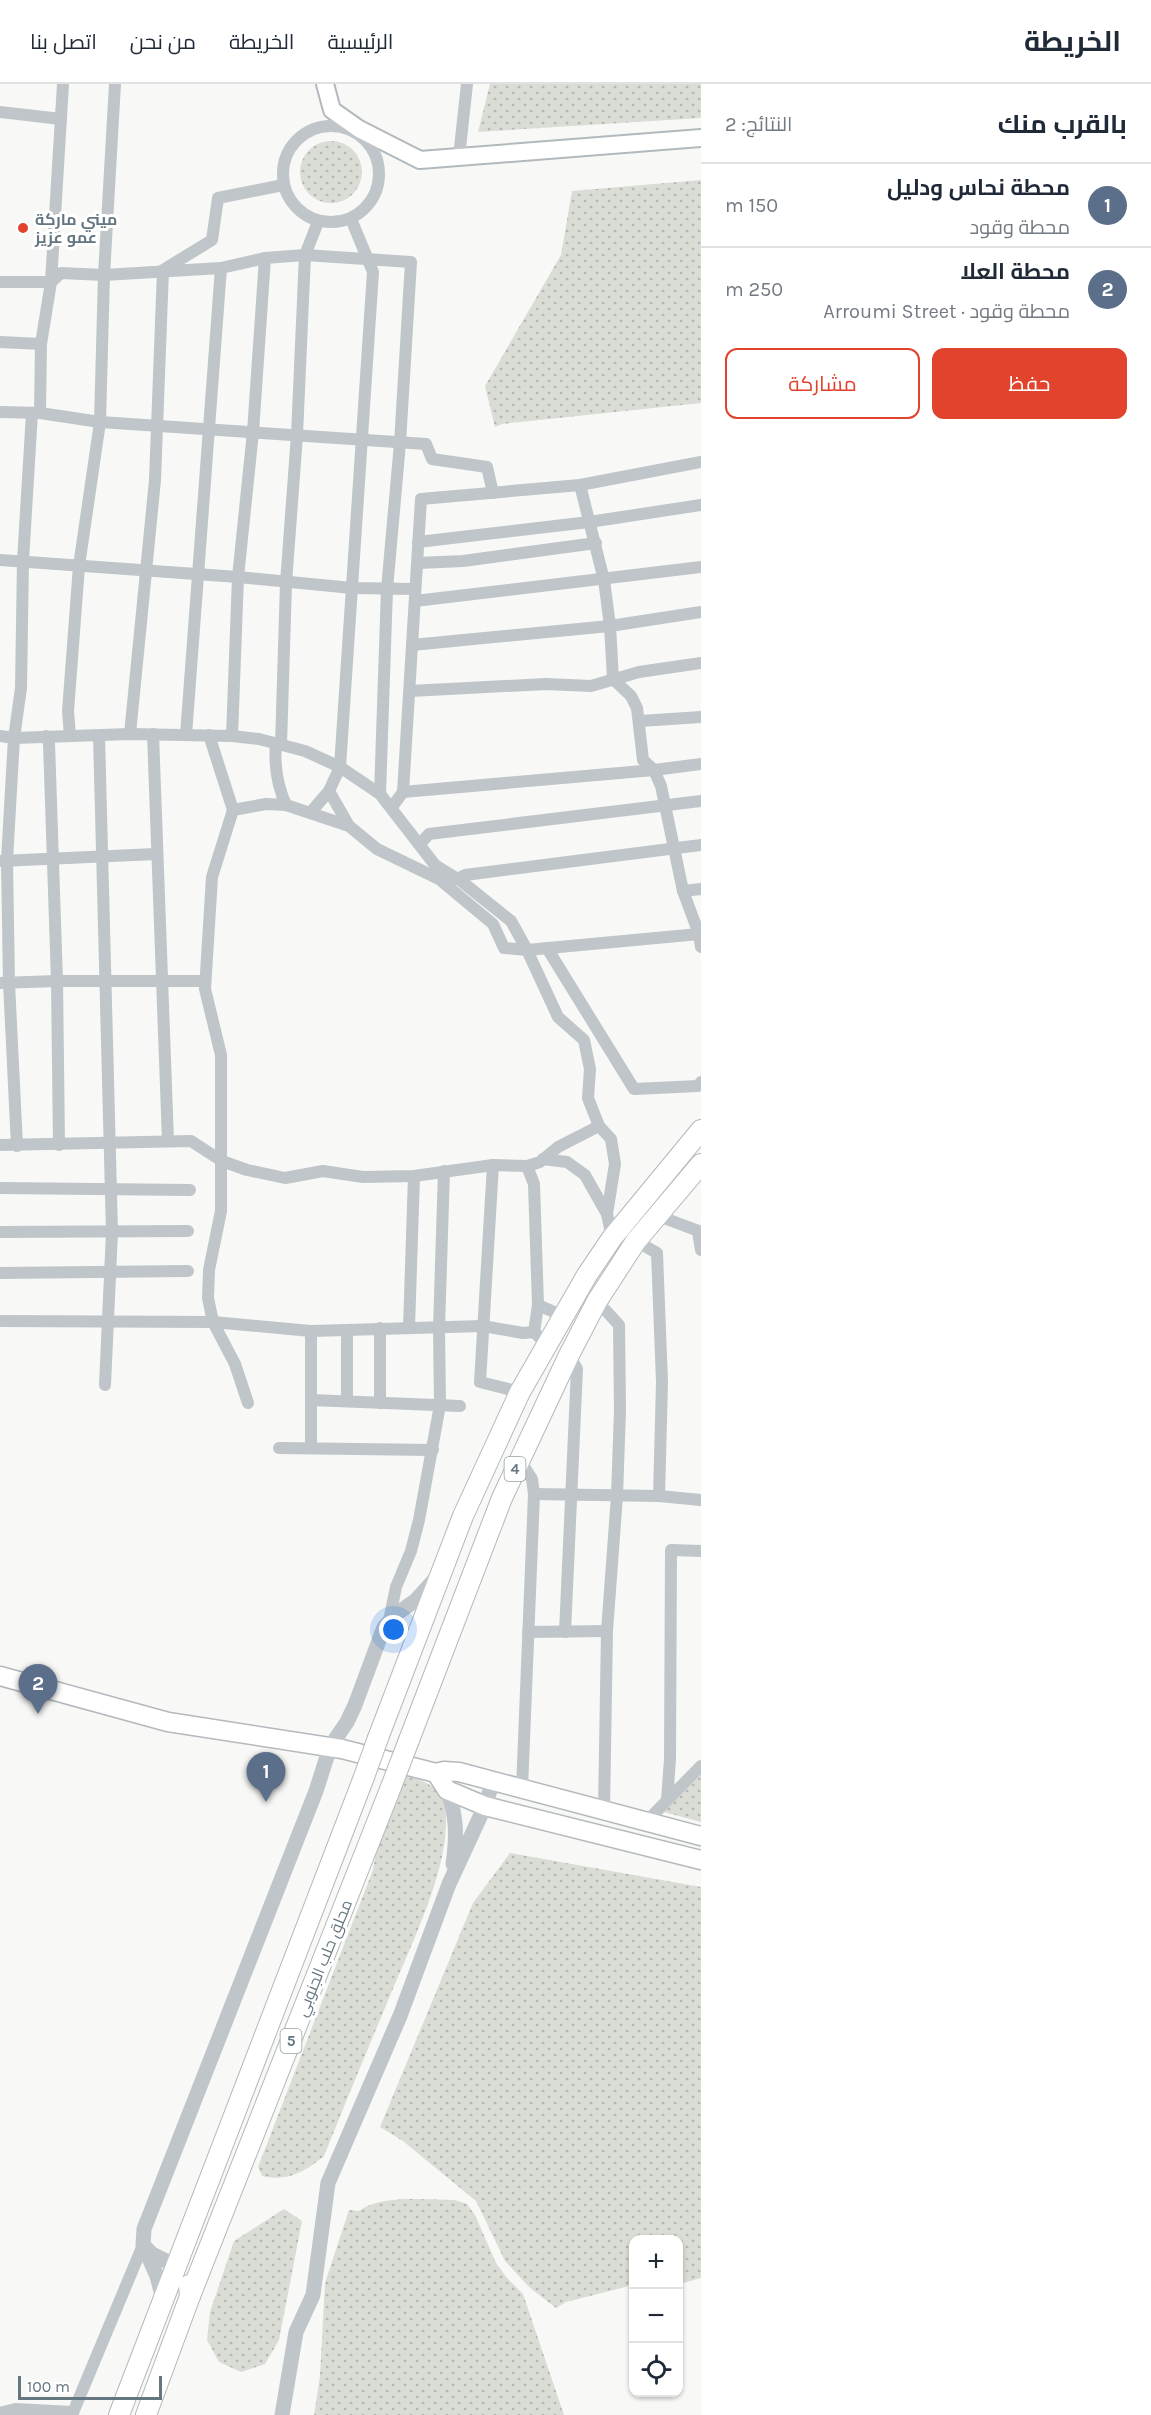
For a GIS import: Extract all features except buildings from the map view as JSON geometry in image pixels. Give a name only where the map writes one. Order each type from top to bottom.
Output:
[{"type":"highway","name":"4","points":[[378,1738],[463,1516],[520,1392],[540,1338],[562,1316],[612,1238],[701,1130]]},
{"type":"highway","name":"4","points":[[409,1740],[519,1459],[569,1355],[597,1301],[636,1241],[701,1164]]},
{"type":"highway","name":"محلق حلب الجنوبي","points":[[176,2266],[378,1738]]},
{"type":"highway","name":"محلق حلب الجنوبي","points":[[190,2296],[409,1740]]},
{"type":"highway","points":[[176,2266],[186,2278],[190,2296]]},
{"type":"highway","name":"5","points":[[119,2415],[176,2266]]},
{"type":"highway","name":"5","points":[[146,2415],[190,2296]]},
{"type":"main road","points":[[325,84],[332,110],[359,129],[420,160],[701,138]]},
{"type":"main road","points":[[4,1676],[168,1722],[330,1747],[436,1773],[453,1770],[701,1836]]},
{"type":"main road","points":[[436,1773],[439,1781],[447,1790],[485,1806],[701,1860]]},
{"type":"street","points":[[17,1146],[4,983],[4,860],[14,738],[21,688],[23,561],[41,344],[51,282],[63,84]]},
{"type":"street","points":[[70,736],[68,711],[79,566],[100,422],[104,275],[115,84]]},
{"type":"street","points":[[459,157],[467,84]]},
{"type":"street","points":[[0,112],[61,119]]},
{"type":"street","points":[[326,126],[356,132],[376,155],[380,180],[370,203],[351,219],[318,222],[296,208],[283,185],[285,158],[300,136],[326,126]]},
{"type":"street","points":[[163,270],[212,240],[218,198],[283,185]]},
{"type":"street","points":[[311,812],[329,791],[340,767],[362,441],[373,272],[351,219]]},
{"type":"street","points":[[286,805],[280,791],[274,760],[278,744],[286,583],[297,435],[305,255],[318,222]]},
{"type":"street","points":[[0,282],[51,282],[61,273],[104,275],[220,268],[265,258],[305,255],[411,262],[400,443],[387,589],[380,794]]},
{"type":"street","points":[[232,736],[238,577],[253,432],[265,258]]},
{"type":"street","points":[[186,735],[220,268]]},
{"type":"street","points":[[130,734],[155,480],[163,270]]},
{"type":"street","points":[[0,342],[41,344]]},
{"type":"street","points":[[0,412],[36,413],[100,422],[426,444],[432,459],[487,467],[493,493]]},
{"type":"street","points":[[392,807],[403,792],[421,499],[580,485],[701,462]]},
{"type":"street","points":[[580,485],[604,580],[610,626],[613,679],[631,696],[637,708],[643,760],[654,770],[661,786],[683,891],[699,934],[701,947]]},
{"type":"street","points":[[418,542],[589,522],[701,505]]},
{"type":"street","points":[[418,563],[463,561],[596,543]]},
{"type":"street","points":[[0,560],[387,589],[415,595],[604,580],[701,567]]},
{"type":"street","points":[[412,645],[610,626],[701,612]]},
{"type":"street","points":[[410,691],[546,684],[591,686],[639,672],[701,663]]},
{"type":"street","points":[[640,721],[701,717]]},
{"type":"street","points":[[0,736],[14,738],[130,734],[232,736],[305,751],[340,767],[380,794],[435,865],[511,921],[558,1017],[584,1041],[590,1070],[588,1098],[599,1126],[611,1139],[615,1164],[607,1214]]},
{"type":"street","points":[[153,734],[168,1142]]},
{"type":"street","points":[[209,735],[233,810],[212,877],[205,981],[221,1055],[221,1211],[209,1270],[208,1298],[213,1322],[235,1364],[248,1403]]},
{"type":"street","points":[[46,736],[49,743],[51,858],[57,981],[59,1145]]},
{"type":"street","points":[[99,736],[112,1190],[110,1320],[105,1385]]},
{"type":"street","points":[[403,792],[701,764]]},
{"type":"street","points":[[329,791],[349,826]]},
{"type":"street","points":[[420,844],[429,834],[701,801]]},
{"type":"street","points":[[233,810],[266,804],[286,805],[349,826],[377,849],[439,879],[493,924],[504,948],[527,950],[699,934]]},
{"type":"street","points":[[457,879],[465,875],[701,845]]},
{"type":"street","points":[[4,860],[156,854]]},
{"type":"street","points":[[683,891],[701,889]]},
{"type":"street","points":[[547,948],[634,1089],[698,1086],[701,1082]]},
{"type":"street","points":[[4,983],[205,981]]},
{"type":"street","points":[[0,1101],[14,1101]]},
{"type":"street","points":[[0,1145],[191,1141],[222,1161],[247,1170],[285,1178],[323,1171],[363,1177],[414,1176],[493,1165],[527,1166],[599,1126]]},
{"type":"street","points":[[543,1159],[567,1162],[585,1175],[607,1214],[612,1238]]},
{"type":"street","points":[[493,1165],[480,1382],[520,1392]]},
{"type":"street","points":[[0,1321],[213,1322],[311,1331],[483,1326],[540,1338],[534,1184],[527,1166]]},
{"type":"street","points":[[392,1618],[396,1587],[411,1551],[419,1520],[440,1405],[439,1328],[444,1171]]},
{"type":"street","points":[[409,1328],[414,1176]]},
{"type":"street","points":[[0,1188],[190,1190]]},
{"type":"street","points":[[656,1215],[699,1232],[701,1250]]},
{"type":"street","points":[[0,1232],[188,1231]]},
{"type":"street","points":[[636,1241],[657,1253],[662,1382],[659,1496]]},
{"type":"street","points":[[0,1273],[188,1271]]},
{"type":"street","points":[[597,1301],[619,1325],[620,1410],[617,1496],[607,1631],[604,1810]]},
{"type":"street","points":[[538,1305],[562,1316]]},
{"type":"street","points":[[380,1402],[381,1328]]},
{"type":"street","points":[[347,1330],[347,1400]]},
{"type":"street","points":[[311,1331],[311,1447]]},
{"type":"street","points":[[565,1632],[577,1369],[569,1355]]},
{"type":"street","points":[[311,1400],[460,1406]]},
{"type":"street","points":[[279,1448],[433,1450]]},
{"type":"street","points":[[519,1459],[531,1479],[534,1494],[522,1789]]},
{"type":"street","points":[[534,1494],[659,1496],[701,1500]]},
{"type":"street","points":[[667,1800],[670,1760],[671,1550],[701,1551]]},
{"type":"street","points":[[0,2413],[15,2409],[73,2414],[143,2245],[144,2229],[312,1802],[330,1747],[347,1722],[355,1705],[381,1634],[392,1618],[425,1591],[443,1568]]},
{"type":"street","points":[[392,1618],[412,1615],[422,1622]]},
{"type":"street","points":[[528,1632],[607,1631]]},
{"type":"street","points":[[646,1822],[701,1766]]},
{"type":"street","points":[[282,2415],[296,2332],[315,2285],[328,2183],[400,2016],[449,1884],[485,1806],[493,1781]]},
{"type":"street","points":[[447,1790],[454,1807],[456,1831],[449,1884]]},
{"type":"street","points":[[143,2245],[152,2254],[176,2266]]},
{"type":"street","points":[[143,2245],[157,2276],[163,2299]]},
{"type":"shaded area","points":[[490,84],[701,84],[701,118],[478,132]]},
{"type":"shaded area","points":[[331,141],[343,143],[353,150],[360,160],[362,172],[360,184],[353,194],[343,201],[331,203],[319,201],[309,194],[302,184],[300,172],[302,160],[309,150],[319,143]]},
{"type":"shaded area","points":[[701,180],[701,403],[502,424],[495,427],[485,386],[561,255],[572,191]]},
{"type":"shaded area","points":[[406,1775],[436,1790],[445,1808],[446,1829],[443,1852],[429,1901],[324,2156],[310,2167],[288,2177],[262,2176],[258,2167],[373,1870],[377,1844]]},
{"type":"shaded area","points":[[701,1775],[701,1822],[664,1812]]},
{"type":"shaded area","points":[[510,1853],[701,1887],[701,2278],[683,2283],[683,2235],[629,2235],[629,2286],[566,2302],[556,2308],[529,2287],[505,2261],[476,2201],[403,2141],[380,2127],[473,1903]]},
{"type":"shaded area","points":[[392,2200],[455,2200],[467,2204],[475,2215],[496,2263],[523,2294],[564,2415],[314,2415],[320,2376],[325,2283],[349,2210],[359,2211],[379,2202]]},
{"type":"shaded area","points":[[284,2209],[302,2221],[279,2340],[265,2364],[241,2372],[219,2362],[207,2340],[210,2312],[234,2241]]},
{"type":"place","name":"ميني ماركة عمو عزيز","points":[[23,228]]},
{"type":"place","name":"محطة العلا","points":[[38,1714]]},
{"type":"place","name":"محطة نحاس ودليل","points":[[266,1802]]}]
